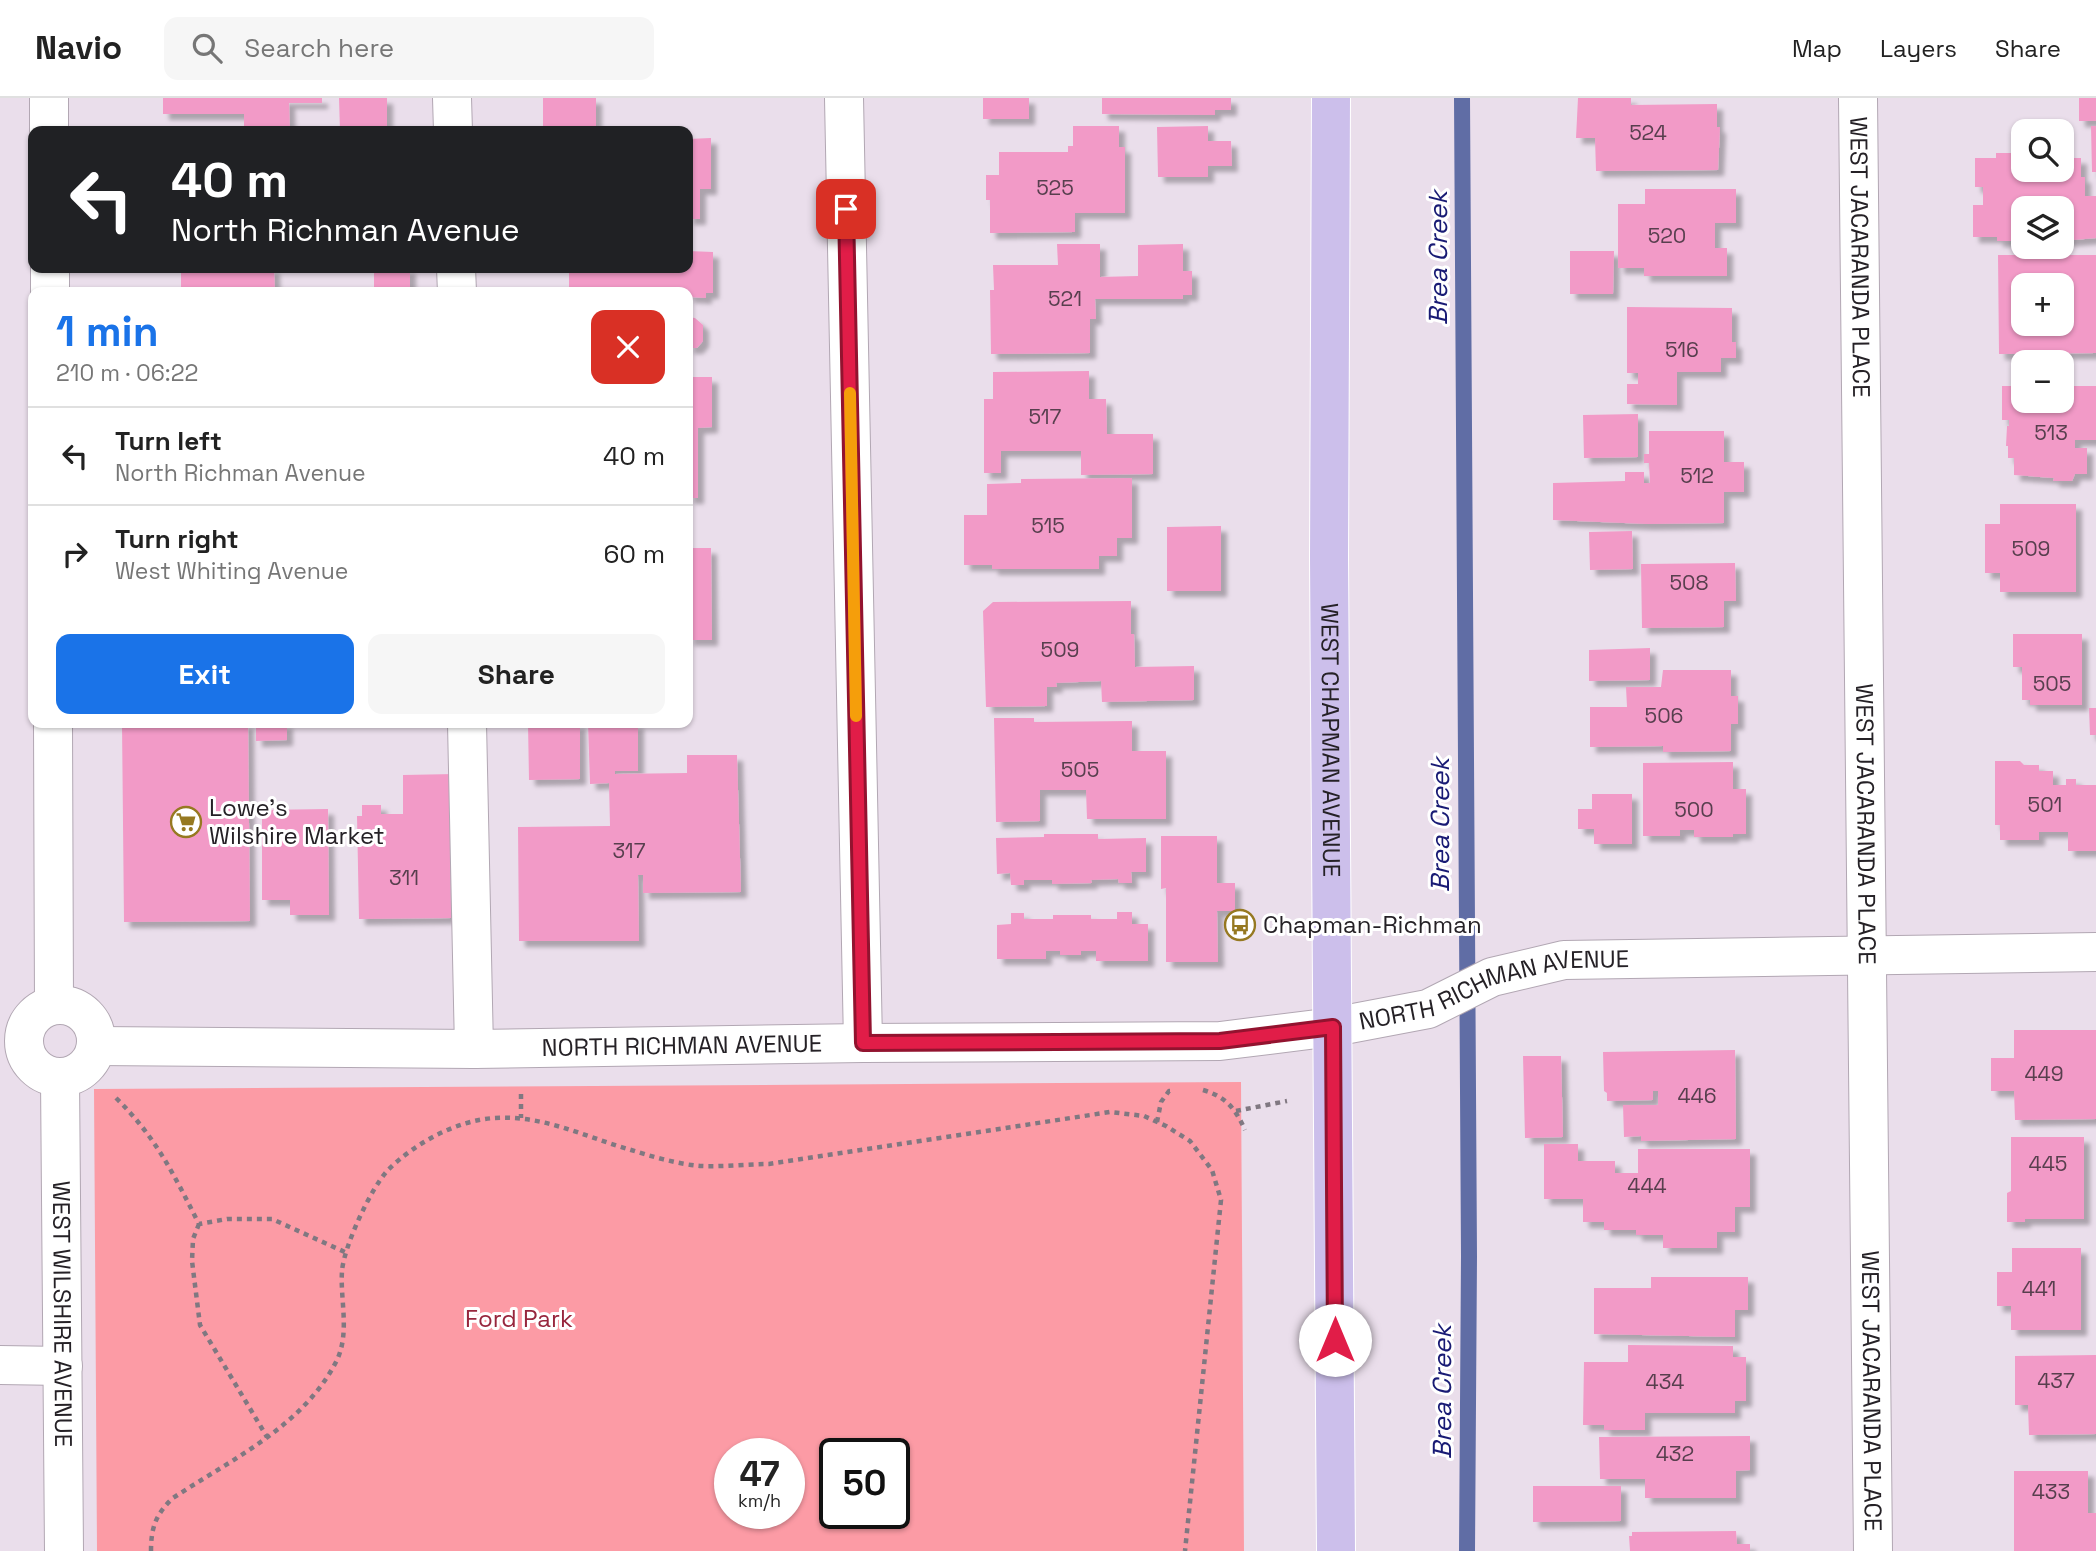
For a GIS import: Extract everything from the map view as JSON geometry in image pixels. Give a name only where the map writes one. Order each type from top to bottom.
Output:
[{"type":"main road","name":"WEST CHAPMAN AVENUE","points":[[1331,98],[1329,558],[1336,1551]]},
{"type":"street","points":[[49,98],[49,126]]},
{"type":"street","points":[[452,98],[453,126]]},
{"type":"street","points":[[844,98],[863,1043]]},
{"type":"street","name":"WEST JACARANDA PLACE","points":[[1858,98],[1873,1551]]},
{"type":"street","points":[[53,728],[54,1005]]},
{"type":"street","points":[[467,728],[474,1049]]},
{"type":"street","name":"NORTH RICHMAN AVENUE","points":[[96,1046],[474,1049],[1220,1041],[1333,1027],[1428,1009],[1492,977],[1564,960],[2096,951]]},
{"type":"street","points":[[54,1005],[67,1005],[87,1017],[94,1028],[96,1046],[90,1062],[81,1071],[60,1078],[49,1076],[30,1062],[25,1051],[12,1040],[27,1028],[33,1017],[54,1005]]},
{"type":"street","name":"WEST WILSHIRE AVENUE","points":[[60,1078],[64,1551]]},
{"type":"street","points":[[0,1365],[62,1366]]},
{"type":"path","points":[[1157,1122],[1161,1102],[1169,1091],[1178,1090]]},
{"type":"path","points":[[1195,1090],[1212,1093],[1229,1103],[1245,1130]]},
{"type":"path","points":[[116,1098],[138,1119],[166,1159],[199,1224],[193,1239],[192,1261],[200,1325],[267,1437]]},
{"type":"path","points":[[152,1551],[153,1530],[159,1511],[285,1424],[307,1402],[338,1357],[344,1327],[342,1270],[350,1239],[387,1171],[427,1139],[472,1122],[493,1118],[521,1118],[547,1122],[629,1149],[699,1166],[769,1164],[1110,1112],[1144,1116],[1190,1141],[1212,1170],[1221,1200],[1185,1551]]},
{"type":"path","points":[[199,1224],[227,1219],[272,1219],[347,1253]]},
{"type":"green space","name":"Ford Park","points":[[1241,1082],[1244,1551],[97,1551],[94,1089]]},
{"type":"building","points":[[163,98],[322,98],[322,103],[289,103],[290,126],[244,126],[244,114],[163,114]]},
{"type":"building","points":[[339,98],[387,98],[387,126],[340,126]]},
{"type":"building","points":[[543,98],[596,98],[596,126],[543,126]]},
{"type":"building","points":[[983,98],[1029,98],[1029,119],[983,119]]},
{"type":"building","points":[[1102,98],[1231,98],[1231,110],[1215,110],[1215,115],[1102,114]]},
{"type":"building","points":[[1578,98],[1631,98],[1631,105],[1717,104],[1717,127],[1720,127],[1718,170],[1596,171],[1595,138],[1576,138]]},
{"type":"building","points":[[2079,98],[2096,98],[2096,121],[2079,121]]},
{"type":"building","points":[[1073,126],[1119,126],[1119,147],[1125,147],[1125,213],[1075,213],[1075,232],[990,233],[990,200],[986,200],[986,175],[999,175],[999,152],[1068,152],[1068,146],[1073,146]]},
{"type":"building","points":[[1208,126],[1208,141],[1231,141],[1232,166],[1208,166],[1208,177],[1158,177],[1157,127]]},
{"type":"building","points":[[2091,126],[2096,126],[2096,172],[2092,172]]},
{"type":"building","points":[[711,138],[711,189],[700,189],[700,219],[693,219],[693,139]]},
{"type":"building","points":[[1996,153],[2011,153],[2011,182],[2074,182],[2074,158],[2081,158],[2085,196],[2096,196],[2096,238],[2074,240],[2074,196],[2011,196],[2011,241],[1997,241],[1997,237],[1973,237],[1973,205],[1983,205],[1983,187],[1975,187],[1975,158],[1996,158]]},
{"type":"building","points":[[1645,189],[1736,189],[1736,223],[1715,223],[1715,248],[1727,248],[1727,276],[1644,276],[1644,268],[1618,268],[1618,204],[1645,204]]},
{"type":"building","points":[[1057,244],[1100,244],[1100,277],[1138,276],[1138,245],[1183,244],[1183,271],[1192,271],[1192,295],[1183,295],[1183,299],[1095,299],[1096,319],[1090,319],[1090,353],[991,354],[990,290],[994,290],[993,265],[1058,265]]},
{"type":"building","points":[[693,251],[713,252],[713,293],[706,293],[706,298],[693,297],[693,287],[569,287],[569,273],[693,273]]},
{"type":"building","points":[[1570,251],[1614,251],[1613,294],[1570,294]]},
{"type":"building","points":[[1998,255],[2011,255],[2011,259],[2074,259],[2074,255],[2096,255],[2096,353],[2074,353],[2074,350],[2011,350],[2011,354],[1999,354]]},
{"type":"building","points":[[181,273],[274,273],[275,287],[181,287]]},
{"type":"building","points":[[374,273],[410,273],[410,287],[374,287]]},
{"type":"building","points":[[1627,307],[1732,308],[1732,342],[1736,342],[1736,358],[1721,358],[1721,372],[1677,372],[1677,405],[1627,404],[1627,384],[1638,384],[1638,373],[1627,373]]},
{"type":"building","points":[[693,318],[703,325],[703,341],[697,348],[693,348]]},
{"type":"building","points":[[1089,371],[1089,399],[1106,399],[1107,434],[1153,434],[1153,474],[1081,475],[1081,451],[1001,451],[1001,473],[984,473],[984,399],[993,399],[993,372]]},
{"type":"building","points":[[693,377],[712,377],[712,427],[698,428],[698,498],[693,498]]},
{"type":"building","points":[[2002,386],[2011,386],[2011,413],[2074,413],[2074,386],[2096,386],[2096,440],[2075,440],[2075,448],[2087,448],[2087,474],[2075,474],[2072,481],[2014,475],[2014,458],[2008,458],[2006,446],[2009,420],[2002,420]]},
{"type":"building","points":[[1638,414],[1638,457],[1584,458],[1583,415]]},
{"type":"building","points":[[1649,431],[1724,431],[1724,462],[1744,462],[1744,492],[1724,492],[1724,523],[1648,524],[1553,520],[1553,483],[1625,481],[1625,472],[1644,472],[1644,483],[1650,483],[1649,463],[1644,463],[1644,454],[1649,454]]},
{"type":"building","points":[[1132,478],[1132,538],[1117,538],[1117,556],[1099,556],[1099,569],[992,569],[992,565],[964,565],[964,515],[987,515],[987,484],[1021,483],[1021,479]]},
{"type":"building","points":[[2000,504],[2076,504],[2076,592],[2000,592],[2000,573],[1985,573],[1985,524],[2000,524]]},
{"type":"building","points":[[1221,526],[1221,591],[1167,591],[1167,527]]},
{"type":"building","points":[[1632,531],[1633,569],[1590,570],[1589,532]]},
{"type":"building","points":[[693,548],[711,548],[712,640],[693,640]]},
{"type":"building","points":[[1735,563],[1736,601],[1724,601],[1724,627],[1642,628],[1641,564]]},
{"type":"building","points":[[1131,601],[1135,667],[1194,666],[1194,700],[1102,702],[1101,681],[1056,683],[1057,687],[1047,687],[1047,706],[986,707],[983,611],[993,602]]},
{"type":"building","points":[[2013,634],[2082,634],[2082,705],[2030,705],[2030,700],[2022,700],[2022,667],[2013,667]]},
{"type":"building","points":[[1650,648],[1650,680],[1589,681],[1589,650]]},
{"type":"building","points":[[1663,670],[1731,670],[1731,696],[1738,696],[1738,724],[1731,724],[1731,751],[1663,752],[1663,746],[1590,747],[1590,707],[1627,707],[1626,687],[1661,687]]},
{"type":"building","points":[[2089,708],[2096,708],[2096,735],[2090,735]]},
{"type":"building","points":[[994,718],[1034,718],[1034,722],[1132,721],[1132,751],[1166,751],[1166,819],[1087,819],[1086,790],[1040,790],[1040,821],[996,822]]},
{"type":"building","name":"Lowe's Wilshire Market","points":[[122,728],[248,728],[250,921],[124,922]]},
{"type":"building","points":[[256,728],[287,728],[287,740],[256,741]]},
{"type":"building","points":[[528,728],[580,728],[580,779],[529,780]]},
{"type":"building","points":[[588,728],[638,728],[638,771],[615,771],[615,774],[687,773],[687,755],[737,755],[741,892],[643,893],[643,875],[638,875],[639,941],[519,941],[518,827],[610,826],[609,783],[590,784]]},
{"type":"building","points":[[1995,761],[2020,761],[2024,765],[2039,765],[2039,771],[2053,771],[2053,785],[2066,785],[2066,779],[2076,779],[2076,785],[2096,785],[2096,851],[2068,851],[2068,832],[2039,832],[2039,840],[2000,840],[2000,825],[1995,825]]},
{"type":"building","points":[[1733,762],[1733,789],[1746,789],[1746,834],[1733,834],[1733,837],[1694,837],[1694,830],[1680,830],[1680,836],[1643,836],[1643,763]]},
{"type":"building","points":[[455,774],[455,837],[450,837],[451,918],[359,919],[357,816],[362,816],[362,805],[381,805],[381,814],[403,814],[403,775]]},
{"type":"building","points":[[1592,794],[1632,794],[1632,844],[1594,844],[1594,829],[1578,829],[1578,809],[1592,809]]},
{"type":"building","points":[[328,809],[329,915],[290,915],[290,900],[262,900],[262,810]]},
{"type":"building","points":[[1044,834],[1098,834],[1098,839],[1146,838],[1146,872],[1131,872],[1132,883],[1119,883],[1118,879],[1052,884],[1052,880],[1024,880],[1024,885],[1011,885],[1010,873],[997,874],[996,838],[1044,837]]},
{"type":"building","points":[[1161,836],[1217,836],[1217,883],[1235,883],[1235,911],[1217,911],[1218,962],[1166,962],[1166,888],[1161,889]]},
{"type":"building","points":[[1117,912],[1132,912],[1132,924],[1148,924],[1148,961],[1096,961],[1096,951],[1081,951],[1081,955],[1060,955],[1060,951],[1046,951],[1046,959],[997,959],[997,925],[1011,924],[1011,913],[1024,913],[1024,919],[1053,919],[1053,915],[1091,915],[1091,919],[1117,919]]},
{"type":"building","points":[[2014,1030],[2096,1030],[2096,1119],[2015,1120],[2014,1091],[1991,1091],[1991,1058],[2014,1058]]},
{"type":"building","points":[[1735,1050],[1736,1139],[1641,1141],[1641,1136],[1624,1137],[1623,1105],[1658,1105],[1658,1091],[1653,1091],[1653,1100],[1607,1101],[1607,1093],[1604,1091],[1603,1052]]},
{"type":"building","points":[[1523,1056],[1561,1056],[1563,1137],[1525,1138]]},
{"type":"building","points":[[2011,1137],[2084,1137],[2084,1219],[2025,1219],[2025,1222],[2007,1222],[2007,1193],[2011,1191]]},
{"type":"building","points":[[1544,1144],[1578,1144],[1578,1161],[1615,1161],[1615,1173],[1638,1173],[1638,1149],[1750,1149],[1750,1207],[1735,1207],[1735,1232],[1717,1232],[1717,1248],[1663,1248],[1663,1235],[1636,1235],[1636,1230],[1604,1230],[1604,1222],[1583,1222],[1583,1199],[1544,1199]]},
{"type":"building","points":[[2012,1248],[2081,1248],[2081,1330],[2011,1330],[2011,1306],[1997,1306],[1997,1272],[2012,1272]]},
{"type":"building","points":[[1651,1277],[1748,1277],[1748,1310],[1735,1310],[1735,1337],[1594,1334],[1594,1288],[1651,1288]]},
{"type":"building","points":[[1628,1345],[1733,1346],[1733,1357],[1746,1357],[1746,1401],[1735,1401],[1735,1413],[1645,1413],[1645,1430],[1604,1430],[1604,1425],[1583,1425],[1584,1362],[1628,1362]]},
{"type":"building","points":[[2096,1355],[2096,1434],[2029,1435],[2028,1405],[2015,1405],[2015,1356]]},
{"type":"building","points":[[1750,1436],[1750,1470],[1736,1471],[1736,1498],[1645,1498],[1645,1479],[1600,1479],[1599,1437]]},
{"type":"building","points":[[2014,1471],[2088,1471],[2088,1513],[2096,1513],[2096,1551],[2014,1551]]},
{"type":"building","points":[[1533,1486],[1621,1486],[1621,1521],[1533,1522]]},
{"type":"building","points":[[1736,1531],[1737,1544],[1750,1544],[1750,1551],[1630,1551],[1629,1536],[1632,1536],[1632,1532]]},
{"type":"waterway","name":"Brea Creek","points":[[1462,98],[1469,1256],[1467,1551]]},
{"type":"slow traffic","points":[[850,393],[856,716]]},
{"type":"place","name":"Lowe's Wilshire Market","points":[[186,822]]},
{"type":"place","name":"Chapman-Richman","points":[[1240,925]]},
{"type":"route","points":[[846,209],[863,1043],[1220,1041],[1333,1027],[1335,1340]]}]
